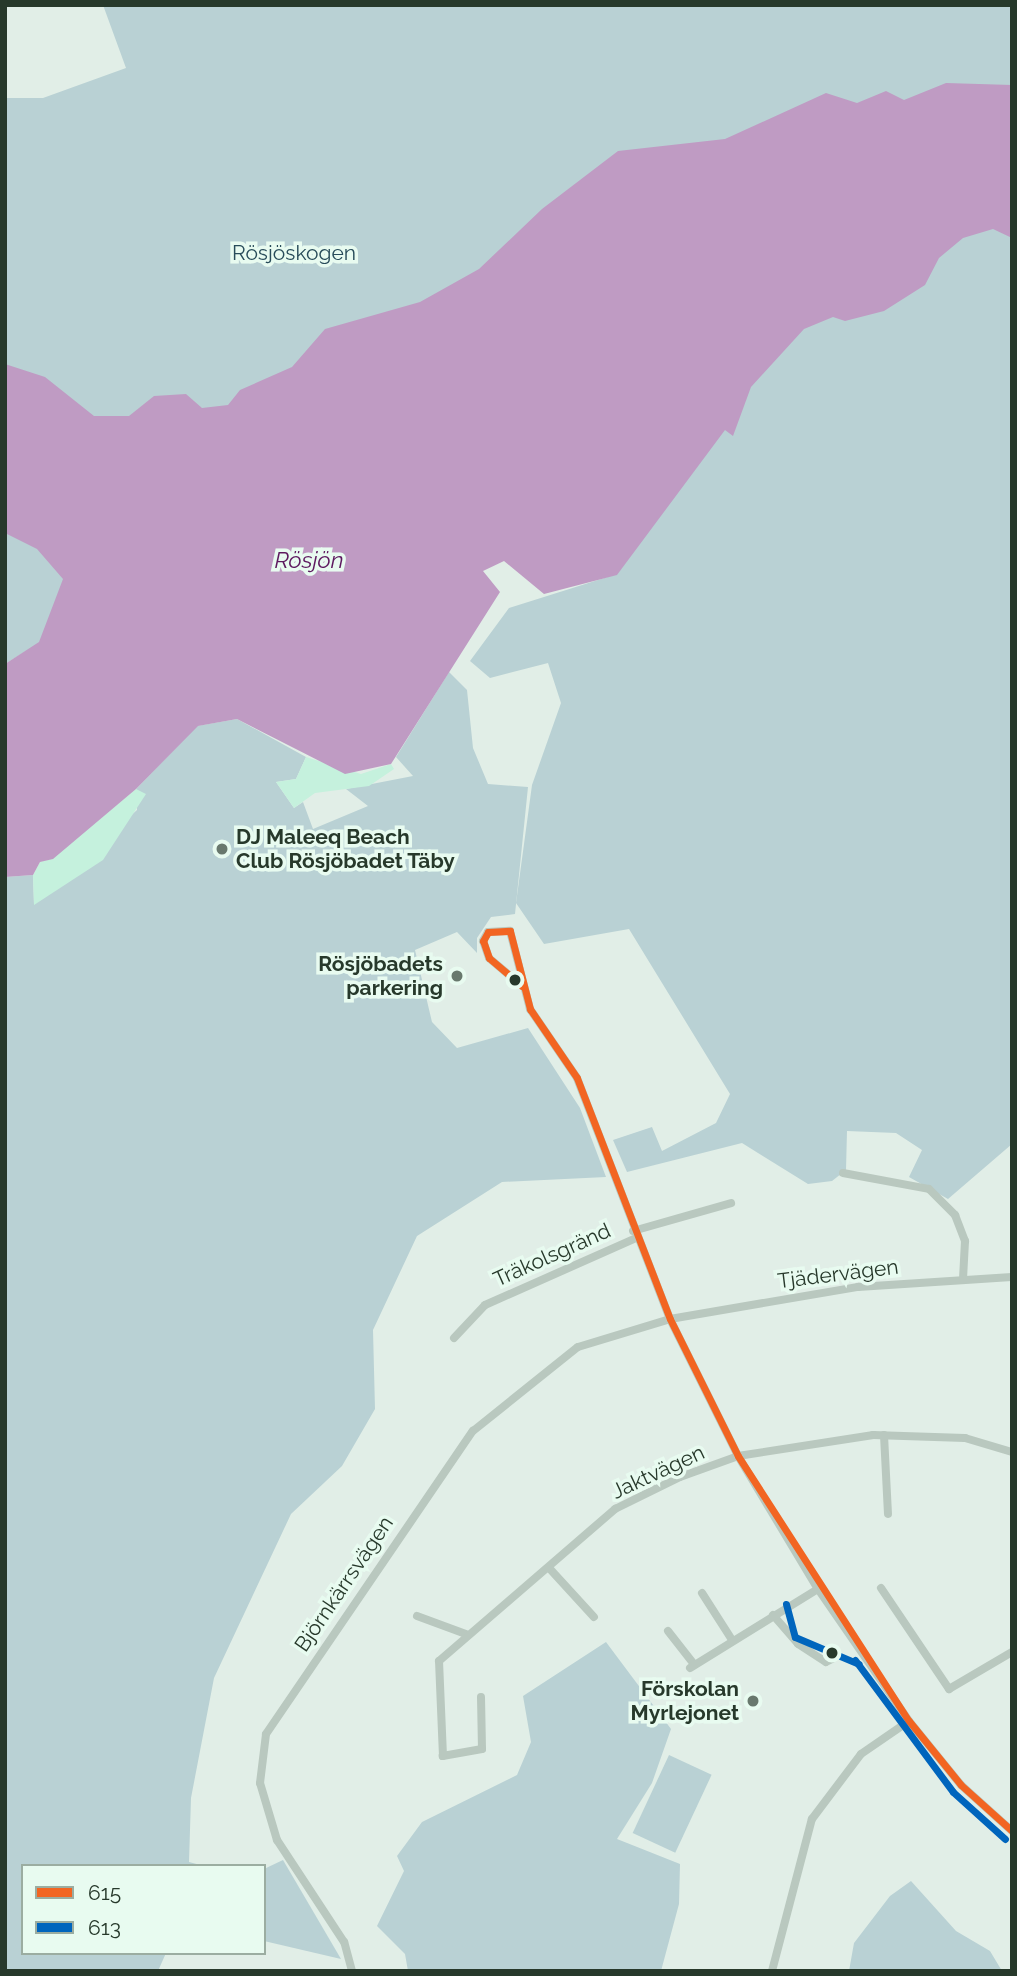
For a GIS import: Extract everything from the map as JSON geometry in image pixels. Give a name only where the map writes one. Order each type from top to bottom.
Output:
[{"type":"street","points":[[522,986],[489,958],[483,941],[488,932],[510,931],[530,1009],[577,1078],[634,1234],[670,1319],[738,1457],[818,1590],[909,1721],[961,1785],[1012,1831]]},
{"type":"street","points":[[843,1173],[929,1189],[955,1215],[965,1241],[964,1276]]},
{"type":"street","name":"Träkolsgränd","points":[[454,1338],[485,1305],[634,1234],[731,1203]]},
{"type":"street","name":"Tjädervägen","points":[[670,1319],[964,1276],[1012,1277]]},
{"type":"street","name":"Björnkärrsvägen","points":[[352,1971],[344,1942],[277,1840],[260,1783],[266,1734],[473,1431],[578,1347],[670,1319]]},
{"type":"street","points":[[884,1435],[888,1514]]},
{"type":"street","name":"Jaktvägen","points":[[481,1697],[482,1749],[443,1756],[439,1661],[466,1634],[550,1569],[615,1509],[738,1457],[884,1435],[965,1438],[1012,1452]]},
{"type":"street","points":[[550,1569],[594,1617]]},
{"type":"street","points":[[881,1588],[950,1689],[1012,1652]]},
{"type":"street","points":[[668,1631],[691,1666],[818,1590]]},
{"type":"street","points":[[702,1592],[732,1640]]},
{"type":"street","points":[[773,1615],[798,1644],[826,1662],[834,1658]]},
{"type":"street","points":[[417,1616],[466,1634]]},
{"type":"street","points":[[772,1971],[812,1819],[861,1754],[909,1721]]},
{"type":"green space","name":"Rösjöskogen","points":[[103,5],[1012,5],[1012,1144],[948,1199],[909,1177],[922,1150],[896,1133],[847,1131],[846,1170],[832,1181],[808,1184],[742,1143],[627,1172],[613,1140],[652,1127],[662,1151],[716,1123],[730,1094],[629,929],[544,944],[516,903],[532,785],[561,703],[548,663],[490,678],[470,661],[509,608],[617,574],[732,417],[26,651],[5,664],[5,98],[43,98],[126,68]]},
{"type":"green space","points":[[449,672],[467,690],[473,748],[488,784],[528,787],[515,914],[491,917],[477,938],[477,953],[457,932],[415,950],[432,1022],[457,1048],[528,1028],[580,1108],[606,1177],[502,1182],[417,1236],[373,1330],[375,1409],[342,1466],[291,1514],[214,1678],[191,1798],[189,1862],[196,1864],[21,1864],[21,1955],[165,1955],[158,1971],[5,1971],[5,877],[33,875],[34,904],[137,810],[136,789],[197,726],[237,719],[306,757],[296,779],[276,782],[294,808],[303,802],[313,829],[368,806],[346,789],[413,776],[396,757]]},
{"type":"green space","points":[[606,1642],[671,1729],[652,1783],[617,1839],[680,1864],[679,1904],[661,1971],[408,1971],[405,1954],[377,1926],[404,1871],[397,1856],[422,1822],[517,1775],[531,1742],[523,1696]]},
{"type":"green space","points":[[669,1755],[712,1775],[675,1853],[633,1833]]},
{"type":"green space","points":[[283,1860],[341,1959],[266,1941],[266,1868]]},
{"type":"green space","points":[[911,1881],[956,1931],[990,1951],[1002,1971],[849,1971],[854,1943],[890,1896]]},
{"type":"sand","points":[[306,757],[361,774],[391,764],[394,769],[369,786],[315,793],[294,808],[276,782],[296,779]]},
{"type":"sand","points":[[136,789],[146,794],[103,860],[34,905],[33,875],[40,862],[53,858]]},
{"type":"water","name":"Rösjön","points":[[946,83],[1012,85],[1012,238],[993,229],[963,238],[939,258],[925,285],[884,311],[845,321],[833,317],[804,329],[751,387],[733,436],[725,430],[617,575],[544,594],[504,561],[483,571],[500,592],[391,764],[345,774],[237,719],[198,726],[136,789],[53,859],[40,862],[33,875],[5,877],[5,664],[39,642],[63,579],[37,549],[5,533],[5,364],[45,377],[94,416],[129,416],[154,396],[186,394],[202,408],[228,405],[240,390],[292,367],[325,329],[420,302],[479,269],[542,209],[618,151],[725,139],[826,93],[857,103],[886,91],[904,100]]},
{"type":"transit line","name":"615","points":[[522,986],[489,958],[483,941],[488,932],[510,931],[530,1009],[577,1078],[670,1319],[738,1456],[909,1721],[961,1785],[1012,1831]]},
{"type":"transit line","name":"613","points":[[786,1604],[795,1637],[859,1664]]},
{"type":"transit line","name":"613","points":[[855,1660],[953,1792],[1005,1839]]},
{"type":"place","name":"DJ Maleeq Beach Club Rösjöbadet Täby","points":[[222,849]]},
{"type":"place","name":"Rösjöbadets parkering","points":[[457,976]]},
{"type":"place","name":"Förskolan Myrlejonet","points":[[753,1701]]}]
